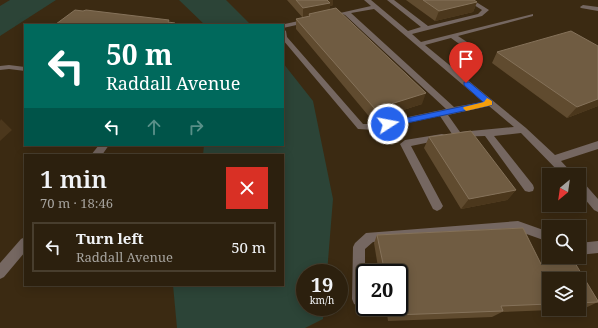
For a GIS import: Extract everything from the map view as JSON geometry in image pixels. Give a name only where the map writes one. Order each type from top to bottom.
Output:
[{"type":"street","points":[[367,0],[523,130],[562,168]]},
{"type":"street","points":[[390,0],[426,28]]},
{"type":"street","points":[[407,34],[480,15],[486,10],[469,0]]},
{"type":"street","points":[[333,16],[375,7]]},
{"type":"street","points":[[583,7],[598,9]]},
{"type":"street","points":[[347,13],[453,111]]},
{"type":"street","points":[[420,44],[531,15]]},
{"type":"street","points":[[284,26],[319,19]]},
{"type":"street","points":[[452,36],[479,54]]},
{"type":"street","points":[[284,37],[361,127],[375,127],[490,103]]},
{"type":"street","points":[[0,68],[9,67],[24,69]]},
{"type":"street","points":[[442,113],[457,135]]},
{"type":"street","points":[[438,206],[405,144],[457,135],[523,130]]},
{"type":"street","points":[[487,133],[529,188]]},
{"type":"street","points":[[554,159],[598,145]]},
{"type":"street","points":[[97,154],[103,146]]},
{"type":"street","points":[[586,193],[598,207]]},
{"type":"street","points":[[359,264],[359,248],[370,237],[518,226],[542,235]]},
{"type":"street","points":[[0,274],[24,244]]},
{"type":"street","points":[[586,248],[598,247]]},
{"type":"green space","points":[[10,0],[56,0],[0,36],[0,6]]},
{"type":"green space","points":[[179,0],[226,0],[250,24],[204,24]]},
{"type":"green space","points":[[284,64],[313,101],[333,199],[328,264],[296,264],[296,316],[323,316],[323,319],[305,328],[177,328],[173,286],[284,286],[284,154],[203,154],[204,146],[284,146]]},
{"type":"building","points":[[296,0],[327,0],[330,3],[303,8]]},
{"type":"building","points":[[423,0],[474,0],[477,2],[439,11]]},
{"type":"building","points":[[336,8],[426,93],[375,109],[296,19],[310,16],[309,14]]},
{"type":"building","points":[[75,10],[169,20],[168,22],[175,23],[174,24],[56,24]]},
{"type":"building","points":[[571,31],[598,46],[598,99],[577,107],[497,52]]},
{"type":"building","points":[[471,131],[516,190],[469,199],[429,137]]},
{"type":"building","points":[[523,228],[541,264],[576,264],[580,272],[542,272],[542,304],[501,306],[503,311],[408,314],[408,264],[383,264],[377,235]]},
{"type":"building","points":[[586,281],[598,301],[586,303]]},
{"type":"slow traffic","points":[[466,108],[490,103],[487,101]]},
{"type":"route","points":[[388,124],[490,103],[466,83]]}]
